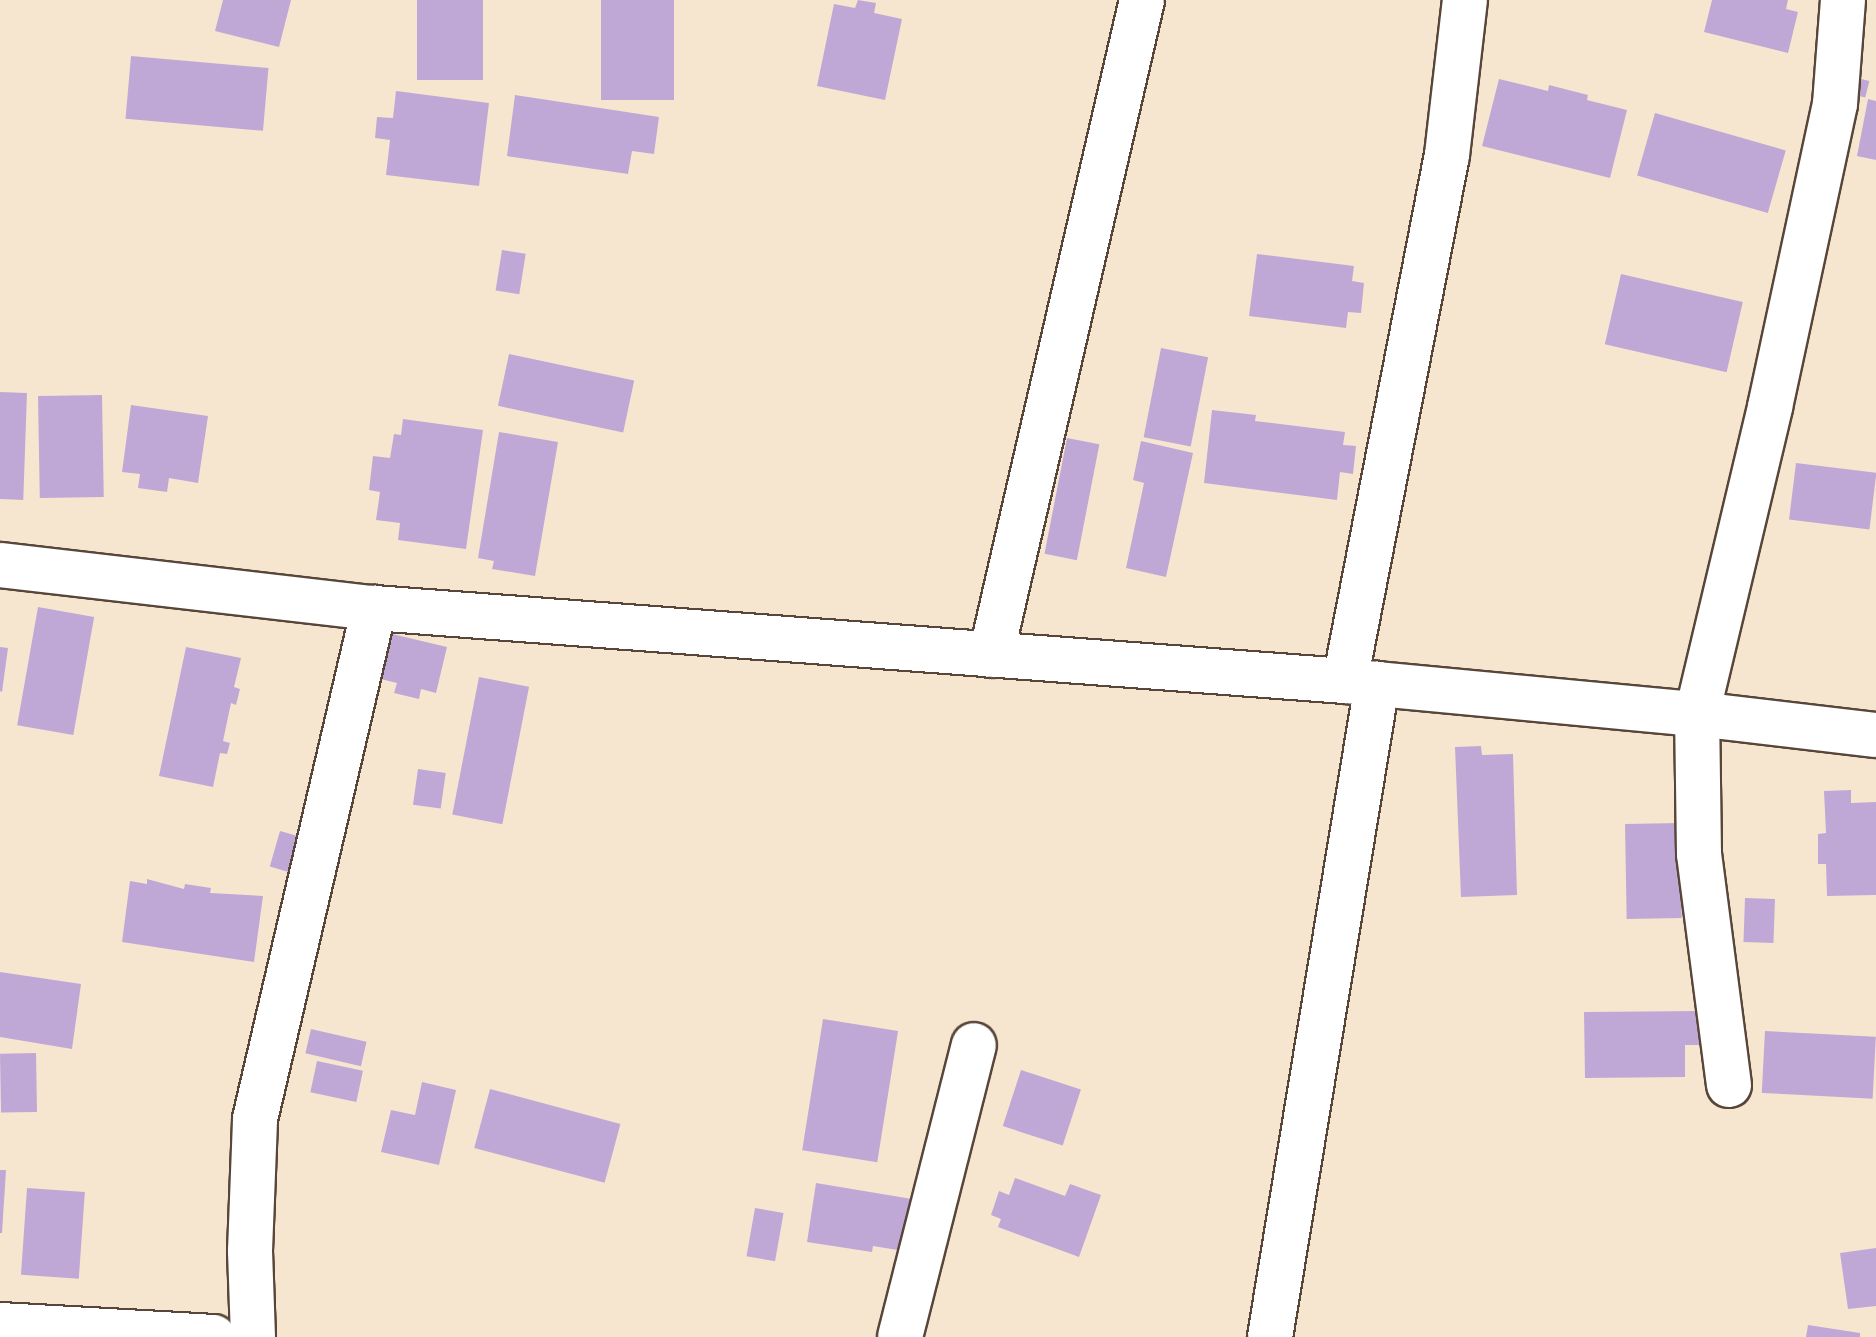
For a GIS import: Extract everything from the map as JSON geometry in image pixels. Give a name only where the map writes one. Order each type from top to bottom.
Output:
[{"type":"street","points":[[991,655],[1142,0]]},
{"type":"street","points":[[1270,1337],[1361,683],[1447,155],[1465,0]]},
{"type":"street","points":[[1729,1085],[1699,854],[1697,714],[1770,407],[1835,104],[1843,0]]},
{"type":"street","points":[[0,565],[374,608],[1361,683],[1697,714],[1876,735]]},
{"type":"street","points":[[253,1337],[250,1251],[255,1119],[374,608]]},
{"type":"street","points":[[900,1337],[974,1045]]},
{"type":"street","points":[[0,1325],[214,1337]]},
{"type":"building","points":[[223,0],[291,0],[279,47],[215,31]]},
{"type":"building","points":[[417,0],[483,0],[483,80],[417,80]]},
{"type":"building","points":[[601,0],[674,0],[674,100],[601,100]]},
{"type":"building","points":[[858,0],[876,3],[874,13],[902,19],[885,100],[817,86],[834,4],[855,8]]},
{"type":"building","points":[[1712,0],[1788,0],[1786,9],[1798,12],[1788,53],[1704,32]]},
{"type":"building","points":[[131,56],[268,68],[263,131],[126,119]]},
{"type":"building","points":[[1849,76],[1869,81],[1865,98],[1845,92]]},
{"type":"building","points":[[1499,79],[1548,91],[1549,85],[1588,95],[1587,100],[1627,110],[1610,178],[1482,146]]},
{"type":"building","points":[[396,91],[489,103],[479,186],[386,175],[390,140],[375,138],[377,117],[393,118]]},
{"type":"building","points":[[515,95],[659,117],[654,154],[632,151],[628,174],[507,156]]},
{"type":"building","points":[[1868,99],[1876,101],[1876,160],[1857,156]]},
{"type":"building","points":[[1655,113],[1786,150],[1768,213],[1637,175]]},
{"type":"building","points":[[502,250],[526,254],[519,294],[496,290]]},
{"type":"building","points":[[1257,254],[1354,266],[1352,281],[1364,283],[1361,313],[1348,312],[1346,328],[1249,316]]},
{"type":"building","points":[[1621,274],[1743,302],[1727,372],[1605,344]]},
{"type":"building","points":[[1161,348],[1208,357],[1191,446],[1144,437]]},
{"type":"building","points":[[509,354],[634,381],[623,432],[498,406]]},
{"type":"building","points":[[0,392],[27,393],[23,500],[0,499]]},
{"type":"building","points":[[102,395],[104,497],[40,498],[38,396]]},
{"type":"building","points":[[131,405],[208,416],[198,483],[169,478],[167,492],[138,488],[140,474],[122,472]]},
{"type":"building","points":[[1212,410],[1256,415],[1255,421],[1345,432],[1343,445],[1356,446],[1353,474],[1340,472],[1337,500],[1204,483]]},
{"type":"building","points":[[403,419],[483,430],[466,549],[398,540],[400,523],[376,520],[380,492],[369,490],[373,456],[390,458],[394,434],[401,435]]},
{"type":"building","points":[[499,432],[558,442],[535,576],[492,569],[494,561],[478,558]]},
{"type":"building","points":[[1067,438],[1099,444],[1077,560],[1044,554]]},
{"type":"building","points":[[1141,441],[1193,453],[1166,577],[1126,568],[1144,483],[1133,480]]},
{"type":"building","points":[[1796,463],[1876,473],[1869,529],[1789,520]]},
{"type":"building","points":[[38,607],[94,617],[73,735],[17,725]]},
{"type":"building","points":[[392,634],[447,647],[436,693],[421,689],[419,699],[394,693],[397,683],[381,679]]},
{"type":"building","points":[[0,647],[8,648],[2,692],[0,691]]},
{"type":"building","points":[[186,647],[241,658],[234,687],[240,689],[236,705],[231,703],[223,741],[230,743],[227,754],[220,753],[213,787],[159,776]]},
{"type":"building","points":[[479,677],[529,687],[502,824],[452,814]]},
{"type":"building","points":[[1481,746],[1482,755],[1513,754],[1517,895],[1461,897],[1455,747]]},
{"type":"building","points":[[418,769],[446,773],[441,809],[413,805]]},
{"type":"building","points":[[1851,790],[1851,803],[1876,802],[1876,895],[1827,896],[1826,864],[1818,864],[1818,834],[1826,833],[1824,791]]},
{"type":"building","points":[[1680,823],[1682,918],[1627,919],[1625,824]]},
{"type":"building","points":[[280,831],[301,837],[291,873],[270,867]]},
{"type":"building","points":[[147,879],[184,889],[185,884],[211,888],[210,893],[263,896],[254,962],[122,942],[130,881],[147,884]]},
{"type":"building","points":[[1745,898],[1775,899],[1773,943],[1743,942]]},
{"type":"building","points":[[0,972],[81,984],[72,1049],[0,1037]]},
{"type":"building","points":[[1702,1011],[1703,1045],[1685,1045],[1685,1077],[1585,1078],[1584,1012]]},
{"type":"building","points":[[823,1019],[898,1031],[877,1162],[802,1150]]},
{"type":"building","points":[[311,1029],[367,1042],[361,1066],[305,1053]]},
{"type":"building","points":[[1765,1031],[1876,1037],[1873,1099],[1762,1093]]},
{"type":"building","points":[[36,1053],[37,1112],[1,1113],[0,1054]]},
{"type":"building","points":[[317,1061],[363,1071],[356,1102],[310,1092]]},
{"type":"building","points":[[1021,1070],[1081,1089],[1063,1146],[1003,1126]]},
{"type":"building","points":[[422,1082],[456,1090],[439,1165],[381,1152],[391,1110],[415,1115]]},
{"type":"building","points":[[490,1089],[620,1124],[605,1183],[474,1148]]},
{"type":"building","points":[[0,1170],[6,1170],[2,1233],[0,1233]]},
{"type":"building","points":[[1015,1178],[1065,1196],[1070,1184],[1101,1195],[1079,1257],[998,1227],[1001,1219],[991,1215],[999,1191],[1009,1195]]},
{"type":"building","points":[[816,1183],[918,1200],[910,1252],[873,1246],[872,1252],[807,1242]]},
{"type":"building","points":[[27,1188],[85,1192],[79,1279],[21,1275]]},
{"type":"building","points":[[755,1208],[784,1213],[775,1261],[746,1256]]},
{"type":"building","points":[[1876,1248],[1876,1306],[1848,1309],[1840,1253]]},
{"type":"building","points":[[1808,1325],[1860,1333],[1860,1337],[1806,1337]]}]
